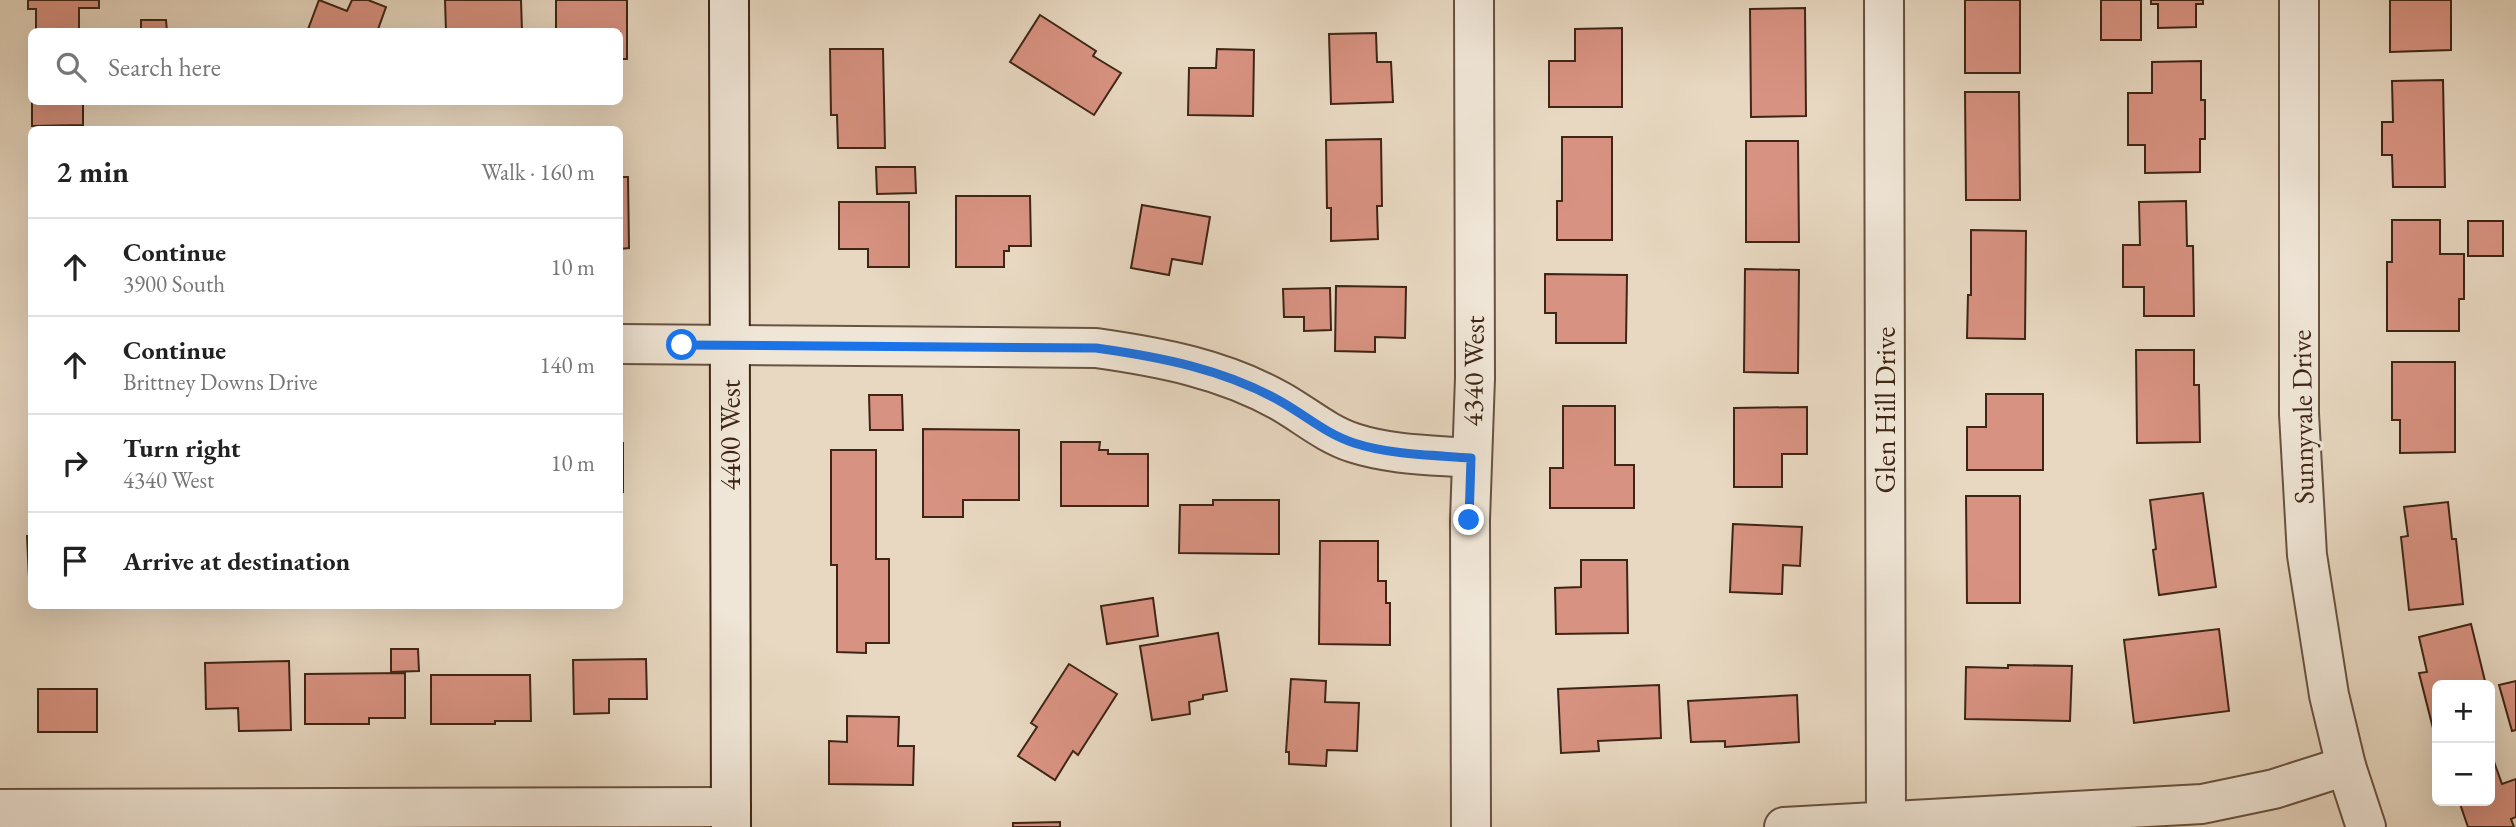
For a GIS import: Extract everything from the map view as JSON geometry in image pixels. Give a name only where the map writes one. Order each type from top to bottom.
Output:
[{"type":"street","name":"4400 West","points":[[729,0],[731,817]]},
{"type":"street","name":"4340 West","points":[[1471,827],[1471,458],[1475,378],[1474,0]]},
{"type":"street","name":"Glen Hill Drive","points":[[1884,0],[1886,820]]},
{"type":"street","name":"Sunnyvale Drive","points":[[2299,0],[2299,386],[2307,555],[2329,695],[2346,766],[2366,827]]},
{"type":"street","points":[[623,344],[1096,348],[1162,358],[1231,378],[1280,401],[1313,424],[1353,443],[1388,451],[1471,458]]},
{"type":"street","points":[[1784,827],[2202,804],[2274,789],[2346,766]]},
{"type":"street","points":[[0,809],[731,817]]},
{"type":"building","points":[[28,0],[99,0],[99,8],[79,8],[79,28],[36,28],[36,9],[28,9]]},
{"type":"building","points":[[319,0],[347,11],[352,0],[368,0],[386,7],[378,28],[308,28]]},
{"type":"building","points":[[445,0],[521,0],[522,28],[446,28]]},
{"type":"building","points":[[556,0],[627,0],[627,59],[623,59],[623,28],[556,28]]},
{"type":"building","points":[[1965,0],[2020,0],[2020,73],[1965,73]]},
{"type":"building","points":[[2101,0],[2141,0],[2141,40],[2101,40]]},
{"type":"building","points":[[2151,0],[2203,0],[2203,4],[2196,4],[2196,27],[2158,28],[2158,4],[2151,4]]},
{"type":"building","points":[[2390,0],[2451,0],[2451,50],[2390,52]]},
{"type":"building","points":[[1805,8],[1806,116],[1751,117],[1750,9]]},
{"type":"building","points":[[1040,15],[1096,51],[1093,56],[1121,73],[1094,115],[1010,62]]},
{"type":"building","points":[[141,20],[166,20],[167,28],[141,28]]},
{"type":"building","points":[[1622,28],[1622,107],[1549,107],[1549,61],[1575,61],[1575,29]]},
{"type":"building","points":[[1376,33],[1377,62],[1391,62],[1393,102],[1331,104],[1329,34]]},
{"type":"building","points":[[830,49],[883,49],[885,148],[838,148],[837,115],[831,115]]},
{"type":"building","points":[[1217,49],[1254,50],[1253,116],[1188,115],[1189,68],[1216,68]]},
{"type":"building","points":[[2201,61],[2205,139],[2200,139],[2200,172],[2145,173],[2145,145],[2128,145],[2128,93],[2152,93],[2152,62]]},
{"type":"building","points":[[2443,80],[2445,187],[2393,187],[2392,155],[2382,155],[2382,122],[2393,122],[2392,81]]},
{"type":"building","points":[[1965,92],[2019,92],[2020,200],[1966,200]]},
{"type":"building","points":[[32,105],[83,105],[83,125],[32,126]]},
{"type":"building","points":[[1562,137],[1612,137],[1612,240],[1557,240],[1557,201],[1562,201]]},
{"type":"building","points":[[1381,139],[1382,206],[1377,206],[1378,239],[1331,241],[1331,208],[1327,208],[1326,140]]},
{"type":"building","points":[[1746,141],[1798,141],[1799,242],[1746,242]]},
{"type":"building","points":[[876,167],[915,167],[916,193],[877,194]]},
{"type":"building","points":[[623,177],[628,177],[629,248],[623,249]]},
{"type":"building","points":[[956,196],[1030,196],[1031,246],[1009,246],[1009,251],[1004,251],[1004,267],[956,267]]},
{"type":"building","points":[[2186,201],[2187,246],[2193,246],[2194,316],[2144,316],[2144,287],[2123,287],[2123,245],[2140,245],[2139,202]]},
{"type":"building","points":[[839,202],[909,202],[909,267],[868,267],[868,249],[839,249]]},
{"type":"building","points":[[1142,205],[1210,217],[1202,264],[1172,259],[1169,275],[1131,268]]},
{"type":"building","points":[[2392,220],[2440,220],[2440,254],[2464,254],[2464,299],[2459,299],[2459,331],[2387,331],[2387,262],[2392,262]]},
{"type":"building","points":[[2468,221],[2503,221],[2503,256],[2468,256]]},
{"type":"building","points":[[1971,230],[2026,231],[2025,339],[1967,338],[1968,295],[1971,295]]},
{"type":"building","points":[[1745,269],[1799,270],[1798,373],[1744,372]]},
{"type":"building","points":[[1545,274],[1627,275],[1626,343],[1556,343],[1556,313],[1545,313]]},
{"type":"building","points":[[1336,286],[1406,287],[1405,338],[1375,337],[1375,352],[1335,351]]},
{"type":"building","points":[[1330,288],[1331,330],[1304,331],[1304,317],[1284,317],[1283,289]]},
{"type":"building","points":[[2136,350],[2194,350],[2194,385],[2199,385],[2200,442],[2137,443]]},
{"type":"building","points":[[2392,362],[2455,362],[2455,452],[2400,453],[2400,420],[2392,420]]},
{"type":"building","points":[[1986,394],[2043,394],[2043,470],[1967,470],[1967,427],[1986,427]]},
{"type":"building","points":[[869,395],[902,395],[903,430],[870,430]]},
{"type":"building","points":[[1563,406],[1615,406],[1615,465],[1634,465],[1634,508],[1550,508],[1550,468],[1563,468]]},
{"type":"building","points":[[1807,407],[1807,454],[1782,454],[1782,487],[1734,487],[1734,408]]},
{"type":"building","points":[[923,429],[1019,430],[1019,500],[963,500],[963,517],[923,517]]},
{"type":"building","points":[[1061,442],[1100,442],[1099,450],[1108,450],[1108,454],[1148,454],[1148,506],[1061,506]]},
{"type":"building","points":[[831,450],[876,450],[876,559],[889,559],[889,643],[866,643],[866,653],[837,652],[837,565],[831,565]]},
{"type":"building","points":[[2203,493],[2216,587],[2159,595],[2150,500]]},
{"type":"building","points":[[1966,496],[2020,496],[2020,603],[1967,603]]},
{"type":"building","points":[[1213,500],[1279,500],[1279,554],[1179,553],[1180,505],[1213,505]]},
{"type":"building","points":[[2448,502],[2452,539],[2456,539],[2463,604],[2409,610],[2401,537],[2408,536],[2404,507]]},
{"type":"building","points":[[1733,524],[1802,527],[1800,566],[1783,565],[1782,594],[1730,592]]},
{"type":"building","points":[[1320,541],[1378,541],[1378,581],[1386,581],[1386,603],[1390,603],[1390,645],[1319,644]]},
{"type":"building","points":[[1581,560],[1627,560],[1628,633],[1556,634],[1555,588],[1581,587]]},
{"type":"building","points":[[1153,598],[1158,636],[1107,644],[1101,606]]},
{"type":"building","points":[[2471,624],[2485,680],[2432,680],[2432,724],[2419,673],[2427,672],[2419,637]]},
{"type":"building","points":[[2219,629],[2229,711],[2134,723],[2124,640]]},
{"type":"building","points":[[1218,633],[1227,691],[1203,695],[1203,699],[1189,702],[1190,714],[1152,720],[1140,646]]},
{"type":"building","points":[[391,649],[418,649],[419,671],[391,672]]},
{"type":"building","points":[[646,659],[647,699],[609,699],[609,713],[574,714],[573,660]]},
{"type":"building","points":[[289,661],[291,730],[239,731],[238,708],[206,709],[205,663]]},
{"type":"building","points":[[1069,664],[1117,694],[1078,755],[1073,751],[1055,780],[1018,756],[1037,727],[1031,723]]},
{"type":"building","points":[[2008,665],[2072,666],[2070,721],[1965,719],[1966,667],[2008,668]]},
{"type":"building","points":[[405,673],[405,718],[369,718],[369,724],[305,724],[305,674]]},
{"type":"building","points":[[431,675],[530,675],[531,721],[431,724]]},
{"type":"building","points":[[1291,679],[1326,681],[1325,702],[1359,703],[1357,751],[1327,750],[1326,766],[1289,764],[1289,752],[1286,752]]},
{"type":"building","points":[[2516,681],[2516,730],[2512,731],[2499,685]]},
{"type":"building","points":[[1659,685],[1661,738],[1598,741],[1599,751],[1561,753],[1558,689]]},
{"type":"building","points":[[38,689],[97,689],[97,732],[38,732]]},
{"type":"building","points":[[1797,695],[1799,742],[1725,747],[1725,741],[1691,742],[1688,701]]},
{"type":"building","points":[[847,716],[899,717],[898,746],[914,746],[913,785],[829,784],[829,741],[847,742]]},
{"type":"building","points":[[2495,765],[2502,784],[2516,779],[2516,817],[2511,819],[2514,827],[2468,827],[2461,806],[2495,806]]},
{"type":"building","points":[[1060,822],[1060,827],[1013,827],[1013,823]]},
{"type":"route","points":[[682,345],[1096,348],[1162,358],[1231,378],[1280,401],[1313,424],[1353,443],[1388,451],[1471,458],[1469,520]]}]
